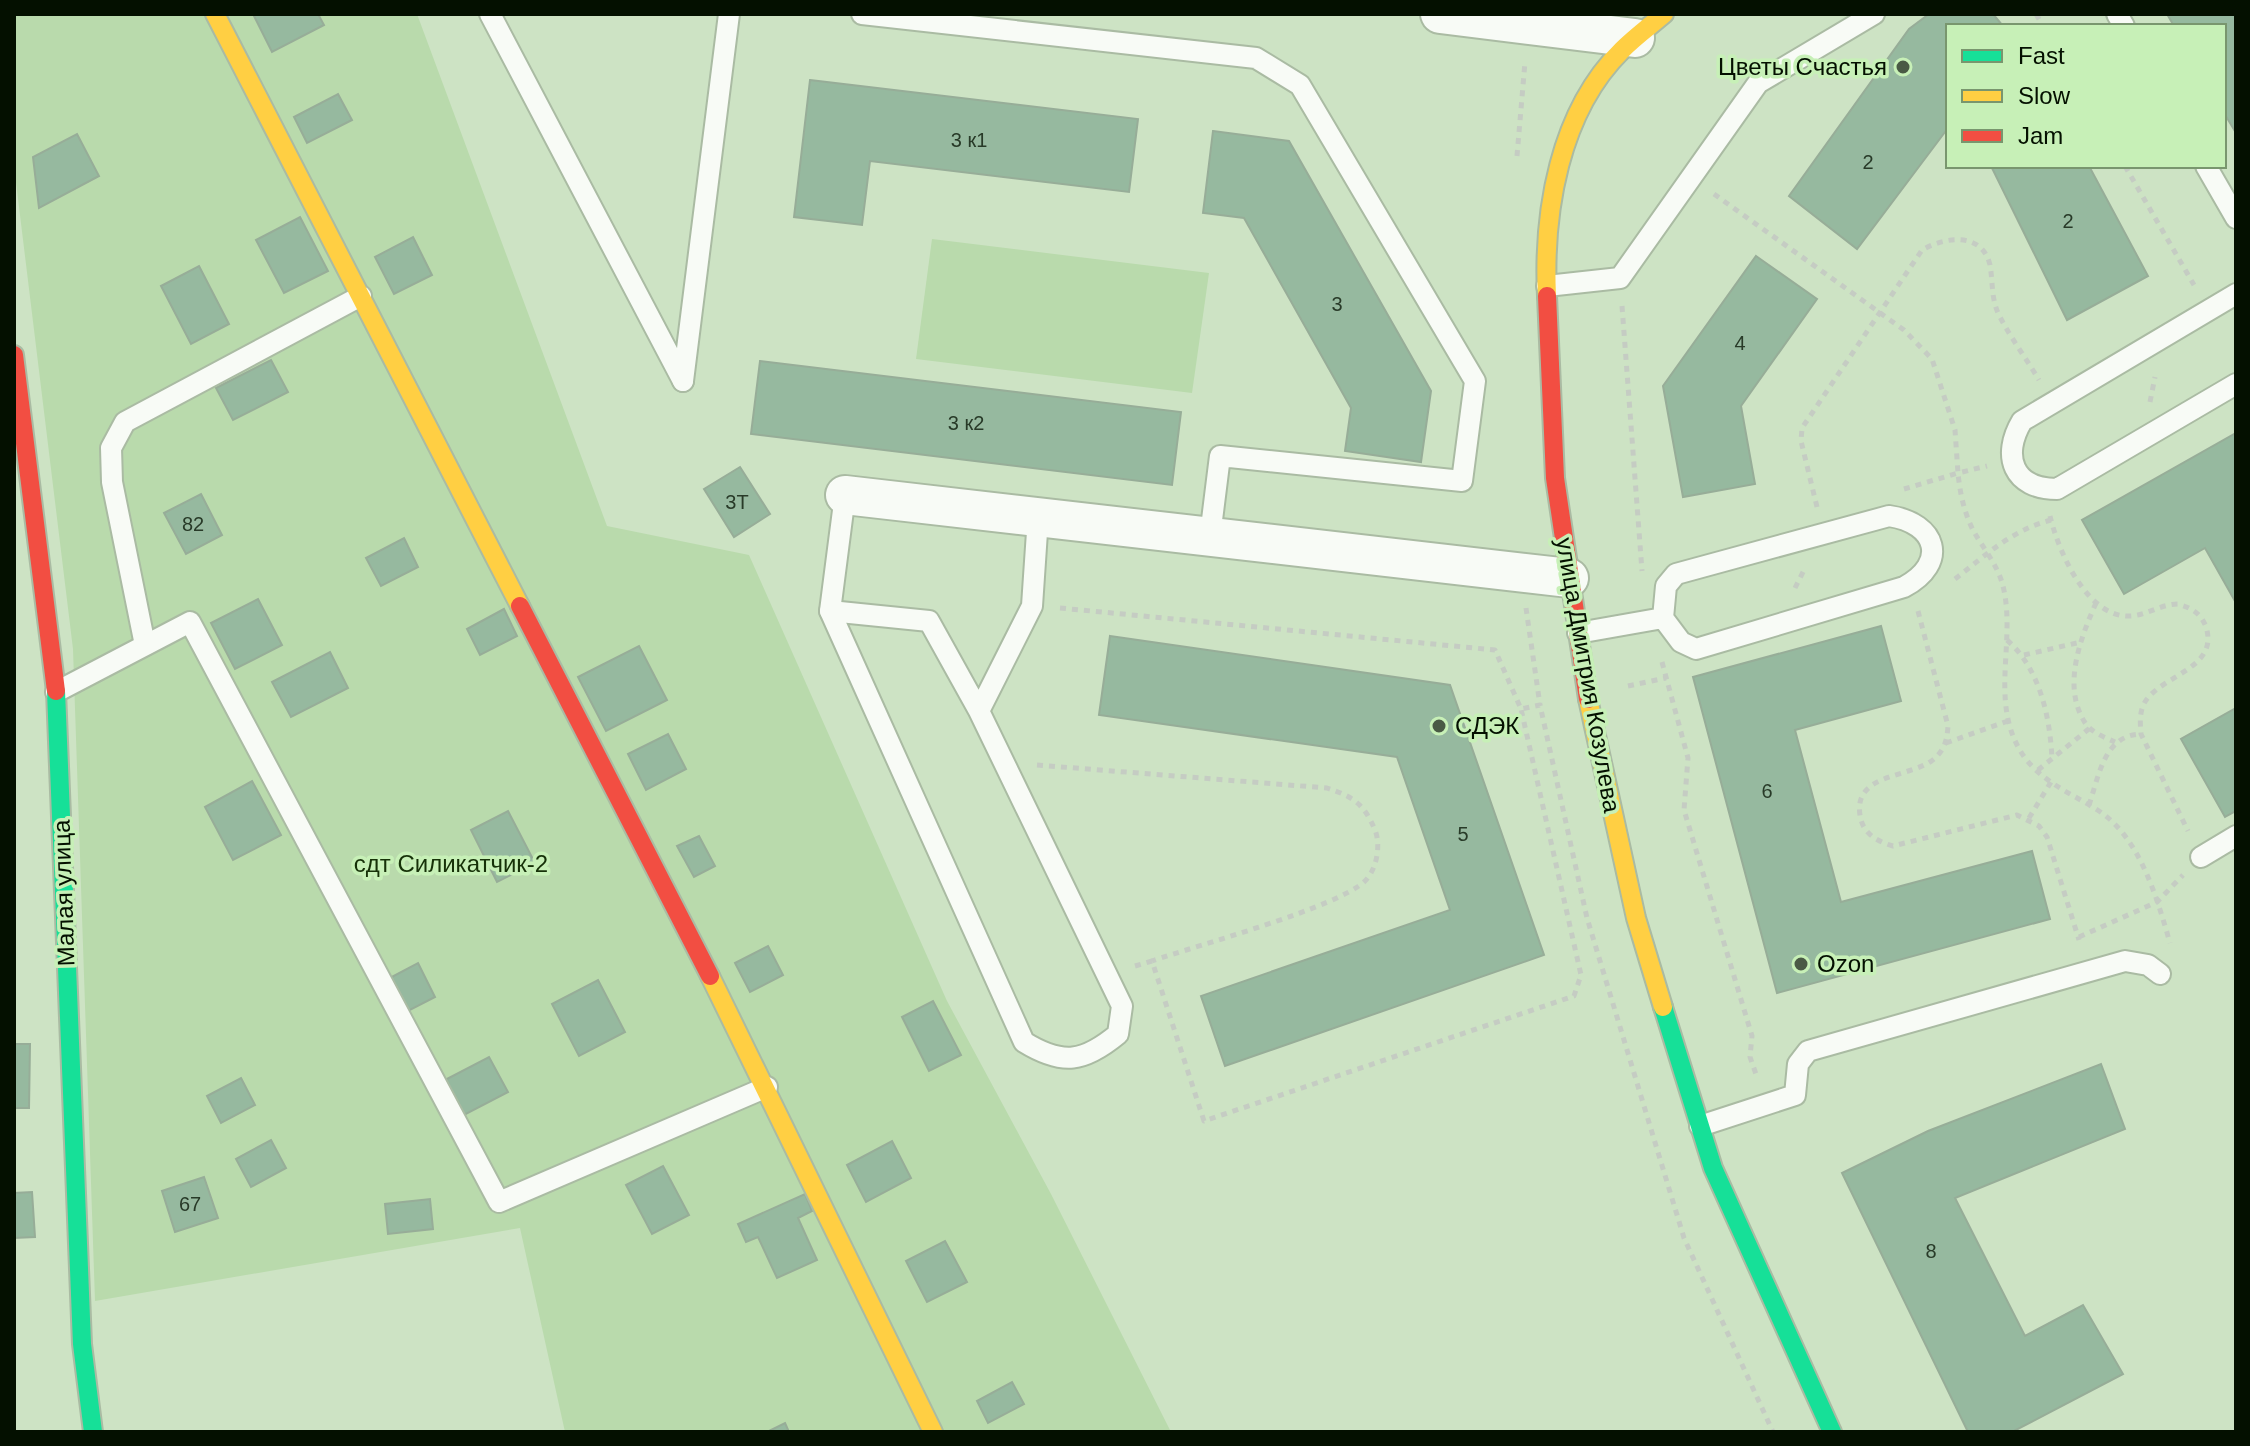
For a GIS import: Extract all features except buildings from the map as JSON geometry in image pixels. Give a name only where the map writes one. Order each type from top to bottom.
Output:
[{"type":"street","points":[[215,14],[767,1087],[933,1432]]},
{"type":"street","points":[[1440,14],[1635,38]]},
{"type":"street","name":"улица Дмитрия Козулева","points":[[1664,14],[1620,51],[1583,103],[1557,172],[1545,251],[1555,478],[1593,730],[1636,918],[1713,1168],[1832,1432]]},
{"type":"street","name":"Малая улица","points":[[14,355],[56,692],[82,1344],[93,1432]]},
{"type":"street","points":[[845,495],[1569,578]]},
{"type":"lane","points":[[494,15],[683,381],[729,14]]},
{"type":"lane","points":[[862,14],[1256,58],[1300,85],[1475,381],[1462,481],[1220,456],[1210,536]]},
{"type":"lane","points":[[1547,286],[1620,278],[1758,83],[1874,14]]},
{"type":"lane","points":[[2207,168],[2236,218]]},
{"type":"lane","points":[[2236,294],[2022,421],[2011,439],[2011,461],[2029,484],[2057,489],[2236,384]]},
{"type":"lane","points":[[145,645],[112,482],[111,448],[125,422],[361,296]]},
{"type":"lane","points":[[830,611],[929,621],[979,711],[1122,1006],[1118,1034],[1096,1052],[1070,1059],[1044,1055],[1024,1042],[830,611],[845,495]]},
{"type":"lane","points":[[1889,516],[1912,519],[1924,529],[1931,544],[1931,559],[1921,577],[1911,584],[1696,649],[1681,642],[1656,619],[1666,586],[1676,574],[1889,516]]},
{"type":"lane","points":[[979,711],[1032,606],[1038,517]]},
{"type":"lane","points":[[1578,633],[1656,619]]},
{"type":"lane","points":[[56,692],[190,622],[499,1202],[767,1087]]},
{"type":"lane","points":[[2201,857],[2236,836]]},
{"type":"lane","points":[[1700,1126],[1795,1095],[1798,1064],[1808,1051],[2125,961],[2148,965],[2160,974]]},
{"type":"path","points":[[2126,168],[2208,310]]},
{"type":"path","points":[[1691,178],[1904,330],[1932,359],[1955,430],[1960,495],[1973,529],[2002,582],[2009,615],[2005,710],[2008,721],[2026,758],[2038,770],[2051,782],[2101,812],[2127,839],[2157,902],[2170,943]]},
{"type":"path","points":[[1777,625],[1823,534],[1801,441],[1802,428],[1922,250],[1940,240],[1957,238],[1970,242],[1989,261],[1997,313],[2054,403]]},
{"type":"path","points":[[1620,278],[1644,598],[1656,619],[1688,758],[1684,810],[1752,1036],[1750,1057],[1766,1105]]},
{"type":"path","points":[[2143,439],[2163,337]]},
{"type":"path","points":[[1902,489],[2011,461]]},
{"type":"path","points":[[2047,489],[2055,538],[2096,603],[2117,614],[2131,616],[2178,604],[2200,616],[2207,628],[2207,644],[2201,658],[2146,699],[2139,717],[2141,734],[2201,857],[2157,902],[2079,937]]},
{"type":"path","points":[[1953,581],[2006,538],[2027,526],[2051,520]]},
{"type":"path","points":[[1642,566],[1657,562]]},
{"type":"path","points":[[1911,584],[1948,726],[1946,743],[1932,761],[1876,780],[1866,789],[1860,804],[1860,818],[1865,830],[1878,842],[1893,846],[2017,815],[2029,818],[2047,837],[2090,971]]},
{"type":"path","points":[[1918,611],[1930,600]]},
{"type":"path","points":[[2096,603],[2075,665],[2075,697],[2090,728],[2115,742]]},
{"type":"path","points":[[1032,606],[1495,650],[1521,709],[1581,975],[1574,996],[1204,1121],[1152,961]]},
{"type":"path","points":[[2007,640],[2024,655],[2045,710],[2052,759]]},
{"type":"path","points":[[2024,655],[2081,642]]},
{"type":"path","points":[[1521,709],[1540,705],[1587,918],[1684,1238],[1773,1432]]},
{"type":"path","points":[[1946,743],[2008,721]]},
{"type":"path","points":[[2038,770],[2090,728]]},
{"type":"path","points":[[2089,805],[2103,761],[2115,742],[2126,735],[2141,734]]},
{"type":"path","points":[[1004,762],[1327,788],[1353,796],[1366,808],[1379,840],[1373,869],[1347,895],[1107,975]]},
{"type":"path","points":[[2029,818],[2051,782]]},
{"type":"green space","name":"сдт Силикатчик-2","points":[[14,14],[417,14],[607,526],[749,555],[947,1001],[1051,1194],[1171,1432],[565,1432],[520,1228],[95,1301],[73,649],[14,166]]},
{"type":"green space","points":[[932,239],[1209,273],[1192,393],[916,359]]},
{"type":"traffic: fast","points":[[56,691],[82,1344],[93,1432]]},
{"type":"traffic: fast","points":[[1663,1007],[1713,1168],[1832,1432]]},
{"type":"traffic: slow","points":[[215,14],[520,606]]},
{"type":"traffic: slow","points":[[1547,296],[1546,264],[1552,198],[1570,133],[1583,103],[1601,75],[1627,45],[1664,14]]},
{"type":"traffic: slow","points":[[1588,699],[1636,918],[1663,1007]]},
{"type":"traffic: slow","points":[[710,976],[933,1432]]},
{"type":"traffic: jam","points":[[1547,296],[1555,478],[1588,699]]},
{"type":"traffic: jam","points":[[14,355],[56,691]]},
{"type":"traffic: jam","points":[[520,606],[710,976]]},
{"type":"place","name":"Цветы Счастья","points":[[1903,67]]},
{"type":"place","name":"СДЭК","points":[[1439,726]]},
{"type":"place","name":"Ozon","points":[[1801,964]]}]
